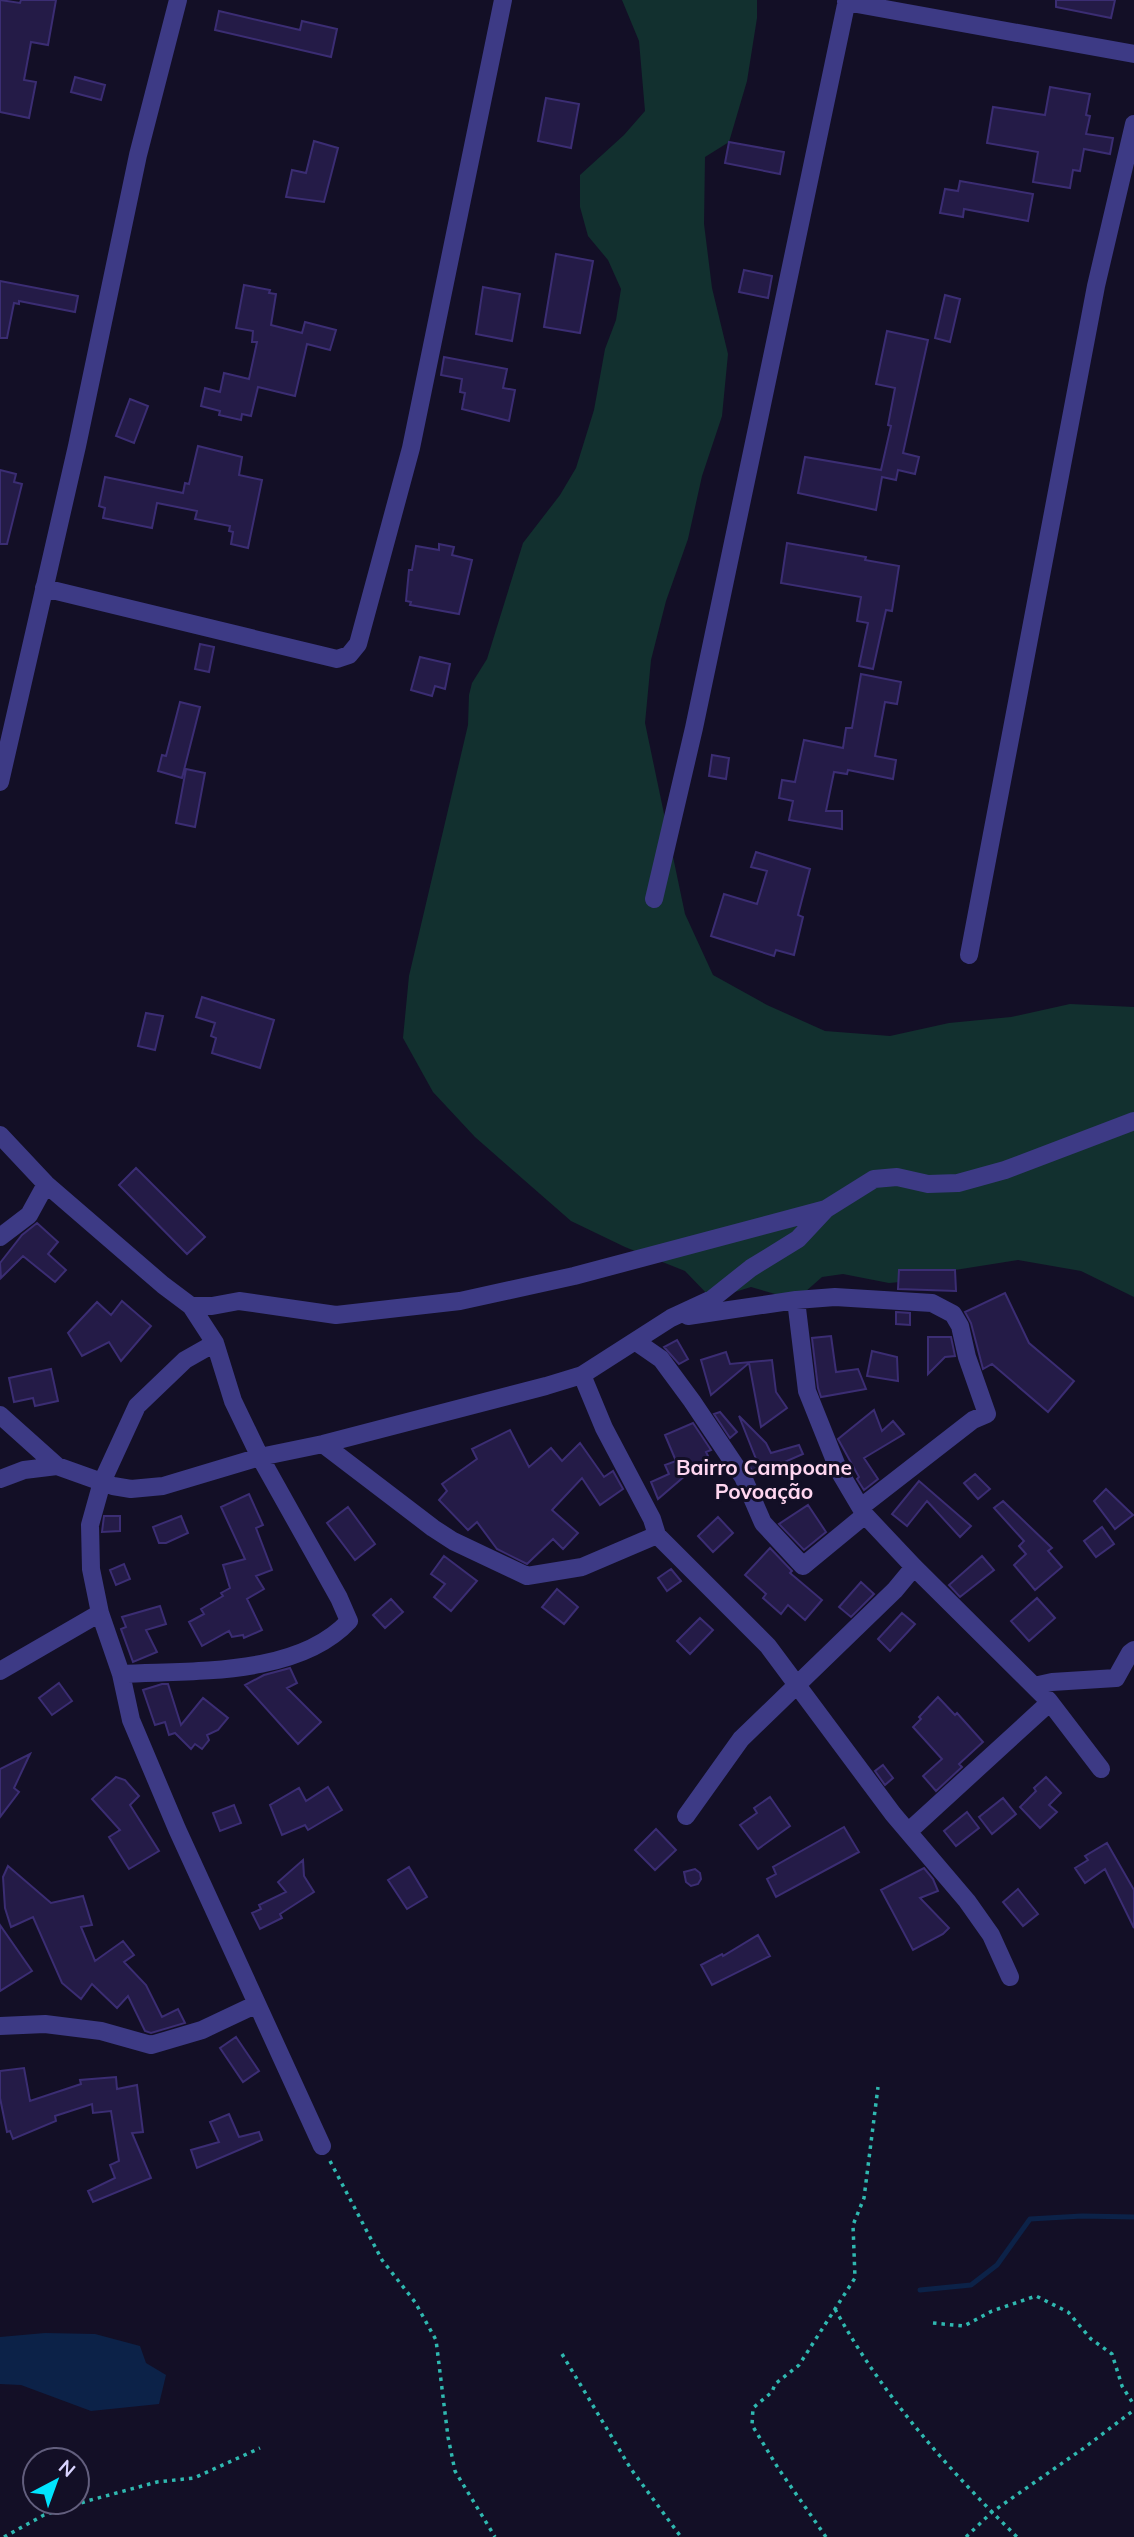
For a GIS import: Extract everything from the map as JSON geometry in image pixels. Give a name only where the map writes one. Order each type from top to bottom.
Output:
[{"type":"street","points":[[0,782],[77,446],[138,155],[178,0]]},
{"type":"street","points":[[44,588],[337,659],[349,654],[358,644],[411,448],[503,0]]},
{"type":"street","points":[[654,899],[694,729],[846,1],[1134,54]]},
{"type":"street","points":[[969,955],[1096,286],[1134,124]]},
{"type":"street","points":[[0,1415],[57,1465],[102,1482],[131,1489],[163,1486],[260,1457],[323,1444],[582,1375],[671,1318],[712,1299],[751,1268],[798,1239],[826,1209],[874,1179],[897,1177],[928,1184],[958,1183],[1005,1170],[1134,1121]]},
{"type":"street","points":[[0,1135],[46,1184],[191,1306],[215,1343],[233,1401],[260,1457],[349,1620],[336,1634],[303,1653],[259,1664],[121,1674]]},
{"type":"street","points":[[0,1237],[29,1215],[46,1184]]},
{"type":"street","points":[[191,1306],[212,1306],[239,1301],[337,1315],[402,1310],[460,1301],[574,1276],[826,1209]]},
{"type":"street","points":[[635,1341],[661,1359],[743,1477],[763,1523],[803,1566],[863,1511],[973,1420],[987,1414],[967,1357],[964,1339],[953,1314],[932,1303],[835,1297],[671,1318]]},
{"type":"street","points":[[796,1300],[807,1391],[839,1471],[863,1511],[914,1567],[1034,1686],[1101,1769]]},
{"type":"street","points":[[215,1343],[185,1360],[164,1377],[137,1406],[102,1482],[90,1525],[91,1569],[100,1613],[121,1674],[131,1720],[177,1829],[322,2146]]},
{"type":"street","points":[[582,1375],[604,1428],[652,1520],[657,1535],[768,1646],[837,1741],[967,1901],[991,1935],[1010,1977]]},
{"type":"street","points":[[323,1444],[453,1541],[527,1576],[582,1567],[657,1535]]},
{"type":"street","points":[[0,1479],[24,1469],[57,1465]]},
{"type":"street","points":[[686,1816],[741,1739],[895,1590],[914,1567]]},
{"type":"street","points":[[0,1671],[100,1613]]},
{"type":"street","points":[[1034,1686],[1052,1682],[1116,1678],[1134,1650]]},
{"type":"street","points":[[909,1831],[1049,1703]]},
{"type":"street","points":[[0,2026],[45,2024],[101,2031],[151,2045],[202,2030],[257,2004]]},
{"type":"path","points":[[826,2537],[752,2425],[753,2408],[772,2392],[775,2384],[799,2365],[855,2278],[853,2225],[864,2197],[878,2087]]},
{"type":"path","points":[[322,2146],[382,2260],[415,2301],[436,2340],[448,2437],[456,2471],[495,2537]]},
{"type":"path","points":[[933,2323],[964,2326],[992,2311],[1036,2296],[1068,2312],[1091,2339],[1112,2354],[1122,2386],[1134,2407],[1084,2448],[992,2512],[966,2537]]},
{"type":"path","points":[[835,2309],[856,2348],[919,2434],[1017,2537]]},
{"type":"path","points":[[562,2354],[631,2469],[681,2537]]},
{"type":"path","points":[[4,2537],[44,2515],[158,2483],[194,2478],[260,2448]]},
{"type":"green space","points":[[622,0],[757,0],[757,18],[747,81],[729,142],[705,157],[704,224],[712,288],[728,354],[722,416],[702,476],[688,539],[666,601],[651,660],[645,723],[685,914],[713,975],[767,1005],[825,1031],[890,1036],[949,1023],[1011,1017],[1070,1004],[1134,1007],[1134,1297],[1081,1271],[1018,1260],[955,1270],[919,1270],[900,1282],[889,1283],[843,1274],[822,1277],[796,1300],[751,1287],[712,1299],[685,1271],[625,1247],[571,1221],[475,1137],[433,1092],[403,1038],[409,976],[468,725],[472,683],[487,659],[523,543],[560,495],[576,468],[594,410],[605,349],[616,320],[621,289],[608,260],[588,236],[580,207],[580,175],[624,135],[645,111],[639,41]]},
{"type":"water","points":[[45,2333],[95,2334],[140,2346],[146,2363],[166,2375],[159,2404],[91,2411],[21,2385],[0,2384],[0,2337]]},
{"type":"building","points":[[0,0],[20,3],[21,0],[56,0],[48,45],[31,42],[24,80],[36,82],[29,118],[0,112]]},
{"type":"building","points":[[1056,0],[1115,0],[1111,18],[1056,7]]},
{"type":"building","points":[[219,11],[300,30],[302,21],[337,29],[331,57],[215,30]]},
{"type":"building","points":[[75,77],[105,85],[101,100],[71,92]]},
{"type":"building","points":[[1050,87],[1090,94],[1086,115],[1090,116],[1086,134],[1113,138],[1110,154],[1084,149],[1080,171],[1073,170],[1070,188],[1033,182],[1038,152],[987,143],[993,107],[1045,115]]},
{"type":"building","points":[[546,98],[579,104],[571,148],[538,141]]},
{"type":"building","points":[[314,141],[338,148],[324,202],[286,197],[292,170],[306,173]]},
{"type":"building","points":[[729,142],[784,152],[780,174],[725,163]]},
{"type":"building","points":[[960,181],[1033,194],[1028,221],[964,209],[963,217],[940,213],[945,189],[958,191]]},
{"type":"building","points":[[556,254],[593,261],[580,333],[544,327]]},
{"type":"building","points":[[744,270],[772,276],[768,298],[739,292]]},
{"type":"building","points":[[0,281],[78,296],[75,312],[19,301],[19,304],[14,303],[7,338],[0,338]]},
{"type":"building","points":[[244,285],[270,290],[269,293],[276,294],[271,325],[302,333],[305,322],[336,330],[330,350],[307,344],[295,396],[258,387],[251,416],[242,414],[241,420],[219,415],[220,411],[201,406],[205,388],[220,392],[224,373],[249,379],[257,342],[252,342],[253,331],[236,328]]},
{"type":"building","points":[[483,287],[520,294],[512,341],[476,334]]},
{"type":"building","points":[[945,295],[960,299],[950,342],[935,338]]},
{"type":"building","points":[[887,331],[928,340],[903,453],[919,457],[915,474],[898,470],[896,480],[882,477],[876,510],[798,493],[805,457],[881,470],[891,426],[888,425],[895,388],[876,384]]},
{"type":"building","points":[[444,357],[507,369],[503,388],[515,390],[509,421],[462,409],[465,393],[460,392],[462,379],[441,375]]},
{"type":"building","points":[[130,399],[148,406],[134,443],[116,436]]},
{"type":"building","points":[[198,446],[242,457],[239,475],[262,480],[248,548],[231,544],[233,532],[229,531],[230,526],[195,519],[197,511],[157,503],[152,528],[103,518],[105,508],[99,506],[105,477],[183,493],[185,483],[189,484]]},
{"type":"building","points":[[0,470],[16,474],[14,482],[22,484],[7,544],[0,544]]},
{"type":"building","points":[[787,543],[866,557],[865,560],[899,566],[892,611],[886,610],[873,669],[859,666],[868,623],[857,621],[861,597],[781,583]]},
{"type":"building","points":[[439,544],[454,547],[452,555],[472,560],[459,614],[410,605],[411,602],[406,601],[409,570],[412,570],[416,546],[439,550]]},
{"type":"building","points":[[200,644],[214,647],[209,672],[195,669]]},
{"type":"building","points":[[420,657],[450,664],[445,689],[435,686],[432,696],[411,690]]},
{"type":"building","points":[[861,674],[901,682],[897,704],[885,702],[875,756],[896,760],[893,779],[848,770],[847,774],[834,772],[826,811],[842,811],[842,829],[789,820],[793,801],[779,798],[782,780],[795,782],[804,740],[843,748],[846,728],[852,728]]},
{"type":"building","points":[[180,702],[200,707],[182,778],[158,771],[162,755],[166,756]]},
{"type":"building","points":[[712,755],[729,758],[726,779],[709,776]]},
{"type":"building","points":[[186,769],[205,773],[195,827],[176,823]]},
{"type":"building","points":[[756,852],[810,869],[798,915],[803,917],[794,955],[776,950],[774,956],[711,936],[724,894],[757,904],[767,871],[751,867]]},
{"type":"building","points":[[202,997],[274,1020],[260,1068],[212,1053],[216,1038],[211,1036],[215,1023],[196,1017]]},
{"type":"building","points":[[146,1013],[163,1016],[155,1050],[138,1046]]},
{"type":"building","points":[[136,1168],[205,1237],[187,1254],[119,1185]]},
{"type":"building","points":[[37,1223],[58,1242],[48,1254],[66,1270],[55,1282],[23,1256],[1,1278],[0,1263],[22,1235]]},
{"type":"building","points":[[899,1270],[955,1270],[956,1291],[898,1289]]},
{"type":"building","points":[[1005,1293],[1029,1343],[1074,1381],[1048,1412],[992,1364],[983,1369],[971,1323],[965,1312]]},
{"type":"building","points":[[122,1301],[151,1326],[121,1361],[109,1342],[82,1356],[68,1333],[97,1302],[111,1315]]},
{"type":"building","points":[[896,1312],[910,1313],[910,1325],[896,1324]]},
{"type":"building","points":[[831,1336],[836,1372],[858,1369],[866,1389],[821,1397],[812,1338]]},
{"type":"building","points":[[928,1337],[951,1337],[955,1356],[945,1357],[928,1374]]},
{"type":"building","points":[[677,1340],[688,1359],[679,1364],[664,1347]]},
{"type":"building","points":[[872,1351],[897,1357],[898,1381],[867,1376]]},
{"type":"building","points":[[726,1352],[730,1364],[772,1360],[776,1392],[787,1408],[761,1427],[749,1363],[711,1395],[701,1360]]},
{"type":"building","points":[[51,1369],[58,1401],[35,1406],[33,1398],[14,1402],[9,1378]]},
{"type":"building","points":[[874,1410],[882,1431],[893,1421],[904,1434],[864,1458],[878,1479],[864,1490],[838,1439]]},
{"type":"building","points":[[720,1412],[737,1432],[730,1438],[714,1414]]},
{"type":"building","points":[[739,1416],[766,1443],[771,1453],[799,1445],[803,1454],[755,1475],[748,1464],[756,1459]]},
{"type":"building","points":[[693,1423],[711,1450],[706,1452],[708,1456],[658,1499],[651,1482],[669,1474],[665,1465],[676,1461],[665,1435]]},
{"type":"building","points":[[510,1430],[529,1467],[551,1448],[562,1461],[580,1443],[604,1477],[613,1471],[623,1489],[600,1505],[582,1478],[552,1510],[578,1533],[563,1549],[553,1539],[527,1564],[497,1549],[477,1522],[468,1530],[439,1500],[447,1491],[442,1484],[477,1459],[472,1449]]},
{"type":"building","points":[[975,1474],[990,1489],[978,1499],[964,1483]]},
{"type":"building","points":[[919,1481],[971,1526],[960,1537],[927,1501],[907,1526],[892,1514]]},
{"type":"building","points":[[1106,1489],[1133,1515],[1115,1529],[1094,1501]]},
{"type":"building","points":[[249,1494],[263,1525],[256,1528],[272,1570],[256,1576],[264,1589],[247,1599],[262,1630],[244,1638],[243,1635],[232,1637],[229,1631],[202,1646],[189,1622],[204,1614],[201,1609],[223,1596],[221,1593],[230,1588],[223,1565],[245,1559],[221,1507]]},
{"type":"building","points":[[1003,1501],[1052,1548],[1048,1551],[1062,1567],[1035,1590],[1014,1565],[1026,1554],[1019,1546],[1024,1541],[994,1508]]},
{"type":"building","points":[[808,1505],[826,1532],[804,1550],[779,1524]]},
{"type":"building","points":[[348,1507],[375,1544],[355,1560],[327,1523]]},
{"type":"building","points":[[104,1516],[120,1516],[120,1531],[102,1532]]},
{"type":"building","points":[[181,1516],[188,1533],[166,1543],[159,1543],[153,1527]]},
{"type":"building","points":[[718,1517],[733,1533],[713,1552],[698,1536]]},
{"type":"building","points":[[1102,1527],[1114,1544],[1096,1557],[1084,1541]]},
{"type":"building","points":[[770,1548],[792,1571],[790,1573],[822,1600],[805,1620],[788,1605],[781,1614],[763,1598],[766,1594],[745,1575]]},
{"type":"building","points":[[444,1556],[477,1581],[451,1611],[434,1597],[445,1584],[431,1574]]},
{"type":"building","points":[[982,1556],[994,1570],[960,1597],[949,1585]]},
{"type":"building","points":[[124,1564],[130,1579],[116,1585],[110,1570]]},
{"type":"building","points":[[671,1569],[681,1581],[667,1591],[658,1578]]},
{"type":"building","points":[[861,1582],[874,1594],[851,1617],[839,1607]]},
{"type":"building","points":[[557,1589],[578,1607],[564,1624],[542,1607]]},
{"type":"building","points":[[1037,1598],[1055,1618],[1029,1641],[1011,1621]]},
{"type":"building","points":[[391,1599],[403,1612],[385,1628],[373,1615]]},
{"type":"building","points":[[160,1606],[166,1624],[146,1630],[157,1652],[133,1662],[121,1629],[126,1627],[122,1617]]},
{"type":"building","points":[[902,1613],[915,1624],[890,1651],[878,1639]]},
{"type":"building","points":[[700,1618],[713,1630],[690,1654],[677,1641]]},
{"type":"building","points":[[290,1668],[297,1683],[287,1688],[321,1722],[298,1744],[245,1685],[264,1675]]},
{"type":"building","points":[[59,1683],[72,1701],[52,1715],[39,1698]]},
{"type":"building","points":[[168,1684],[181,1725],[203,1698],[228,1718],[218,1730],[207,1735],[209,1740],[202,1749],[195,1744],[191,1749],[175,1733],[169,1735],[165,1722],[155,1725],[143,1690]]},
{"type":"building","points":[[938,1697],[955,1715],[957,1713],[983,1742],[959,1764],[962,1767],[936,1791],[923,1776],[942,1759],[913,1727]]},
{"type":"building","points":[[30,1754],[14,1788],[19,1792],[0,1817],[0,1769]]},
{"type":"building","points":[[883,1765],[893,1778],[885,1785],[875,1771]]},
{"type":"building","points":[[116,1777],[125,1780],[139,1796],[130,1805],[159,1851],[129,1869],[109,1837],[120,1830],[92,1799]]},
{"type":"building","points":[[1046,1777],[1061,1793],[1049,1805],[1057,1812],[1040,1828],[1020,1807]]},
{"type":"building","points":[[328,1787],[342,1810],[308,1830],[305,1825],[282,1835],[270,1805],[299,1788],[306,1801]]},
{"type":"building","points":[[770,1797],[790,1826],[758,1849],[740,1825],[757,1813],[754,1808]]},
{"type":"building","points":[[1003,1798],[1016,1814],[992,1834],[979,1817]]},
{"type":"building","points":[[234,1805],[241,1823],[220,1831],[213,1813]]},
{"type":"building","points":[[967,1812],[979,1828],[956,1846],[944,1831]]},
{"type":"building","points":[[844,1827],[859,1852],[776,1897],[767,1879],[776,1874],[773,1867]]},
{"type":"building","points":[[656,1829],[676,1850],[655,1870],[635,1850]]},
{"type":"building","points":[[1107,1843],[1134,1890],[1134,1928],[1105,1869],[1085,1883],[1075,1868],[1088,1860],[1085,1856]]},
{"type":"building","points":[[303,1860],[304,1876],[314,1892],[280,1914],[282,1918],[260,1929],[252,1913],[261,1909],[259,1905],[286,1892],[278,1882]]},
{"type":"building","points":[[8,1866],[51,1903],[83,1896],[92,1925],[81,1927],[95,1961],[123,1941],[134,1955],[124,1962],[146,1985],[162,2017],[178,2009],[185,2023],[151,2033],[145,2031],[128,1996],[117,2008],[92,1984],[81,1999],[62,1983],[33,1917],[11,1927],[5,1908],[3,1877]]},
{"type":"building","points":[[409,1867],[427,1897],[407,1909],[388,1880]]},
{"type":"building","points":[[924,1868],[938,1891],[920,1898],[949,1928],[913,1950],[881,1890]]},
{"type":"building","points":[[695,1869],[700,1873],[701,1879],[698,1884],[691,1886],[686,1882],[684,1872]]},
{"type":"building","points":[[1018,1889],[1038,1914],[1023,1926],[1003,1902]]},
{"type":"building","points":[[0,1925],[32,1971],[0,1991]]},
{"type":"building","points":[[758,1935],[770,1956],[712,1985],[701,1965],[722,1954],[723,1956]]},
{"type":"building","points":[[236,2037],[259,2071],[243,2082],[220,2048]]},
{"type":"building","points":[[24,2068],[30,2101],[81,2084],[80,2080],[116,2077],[117,2089],[137,2085],[143,2132],[132,2133],[151,2178],[93,2202],[88,2191],[115,2178],[110,2165],[119,2161],[111,2111],[93,2113],[92,2104],[55,2116],[56,2121],[13,2139],[10,2131],[7,2132],[0,2098],[0,2071]]},
{"type":"building","points":[[229,2114],[239,2137],[259,2132],[262,2140],[197,2168],[191,2150],[219,2142],[210,2122]]},
{"type":"waterway","points":[[920,2290],[971,2285],[997,2265],[1030,2219],[1134,2217]]},
{"type":"district","name":"Bairro Campoane Povoação","points":[[764,1479]]}]
